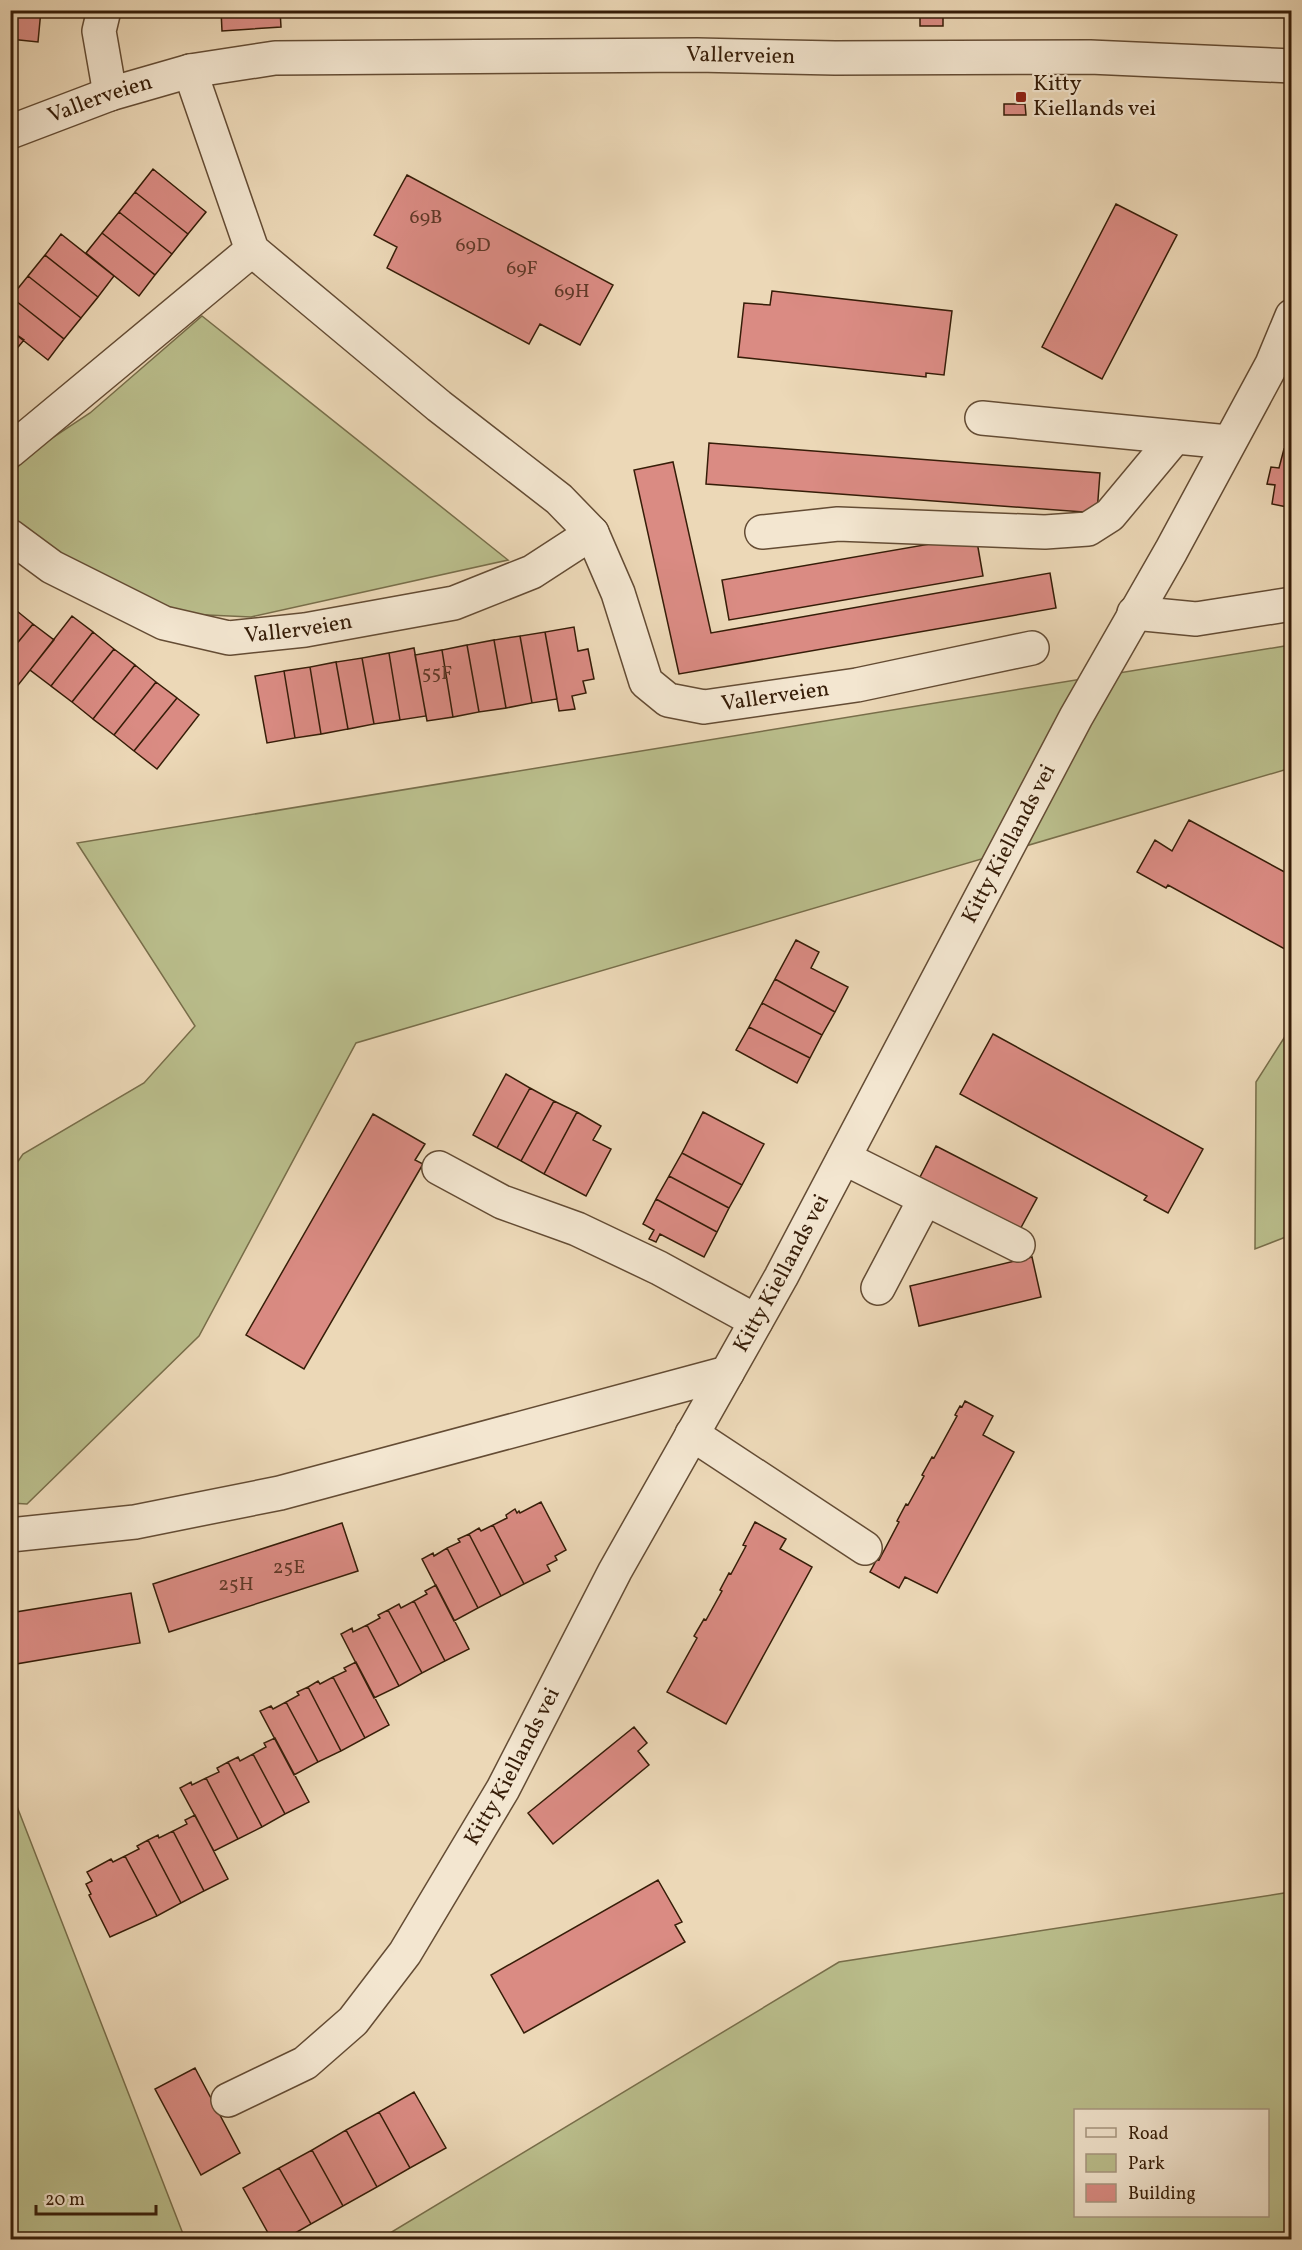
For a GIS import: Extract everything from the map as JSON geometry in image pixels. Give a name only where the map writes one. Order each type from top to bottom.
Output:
[{"type":"street","points":[[104,10],[99,31],[110,94]]},
{"type":"street","name":"Vallerveien","points":[[10,132],[110,94],[190,70],[274,58],[686,55],[835,58],[1090,57],[1292,66]]},
{"type":"street","points":[[10,451],[252,250],[190,70]]},
{"type":"street","name":"Vallerveien","points":[[252,250],[439,406],[559,499],[592,533],[618,593],[646,682],[668,700],[704,707],[857,686],[1032,648]]},
{"type":"street","name":"Kitty Kiellands vei","points":[[228,2100],[305,2063],[353,2021],[405,1953],[502,1789],[615,1571],[756,1321],[1009,843],[1272,364],[1292,316]]},
{"type":"street","points":[[982,418],[1228,442]]},
{"type":"street","points":[[762,532],[838,524],[1045,532],[1088,529],[1110,514],[1175,437]]},
{"type":"street","name":"Vallerveien","points":[[10,536],[52,567],[164,623],[229,638],[304,630],[454,603],[532,572],[592,533]]},
{"type":"street","points":[[1134,613],[1196,619],[1292,604]]},
{"type":"street","points":[[844,1158],[1018,1245]]},
{"type":"street","points":[[439,1168],[502,1202],[577,1229],[659,1268],[756,1321]]},
{"type":"street","points":[[878,1288],[925,1198]]},
{"type":"street","name":"Kitty Kiellands vei","points":[[10,1535],[135,1522],[280,1493],[727,1372]]},
{"type":"street","points":[[692,1434],[865,1548]]},
{"type":"green space","points":[[202,316],[508,560],[251,617],[186,614],[83,570],[16,521],[11,504],[10,479],[25,456],[90,413]]},
{"type":"green space","points":[[1291,645],[1291,768],[356,1043],[199,1336],[27,1504],[10,1503],[10,1173],[23,1154],[144,1083],[195,1026],[77,843]]},
{"type":"green space","points":[[1291,1027],[1291,1235],[1255,1249],[1256,1082]]},
{"type":"green space","points":[[11,1791],[185,2239],[11,2239]]},
{"type":"green space","points":[[1291,1892],[1291,2239],[380,2239],[839,1962]]},
{"type":"building","points":[[10,10],[41,10],[38,42],[10,39]]},
{"type":"building","points":[[221,10],[280,10],[281,27],[222,31]]},
{"type":"building","points":[[450,10],[486,10],[486,13],[451,15]]},
{"type":"building","points":[[920,15],[943,15],[943,26],[920,26]]},
{"type":"building","points":[[1004,104],[1025,104],[1026,115],[1004,115]]},
{"type":"building","points":[[153,169],[206,212],[188,234],[135,192]]},
{"type":"building","points":[[407,175],[613,285],[580,345],[540,324],[529,344],[387,268],[397,247],[374,235]]},
{"type":"building","points":[[135,192],[188,234],[172,254],[119,212]]},
{"type":"building","points":[[1116,204],[1177,235],[1102,379],[1042,347]]},
{"type":"building","points":[[119,212],[172,254],[155,275],[102,233]]},
{"type":"building","points":[[102,233],[155,275],[139,296],[86,253]]},
{"type":"building","points":[[61,234],[114,276],[98,297],[45,255]]},
{"type":"building","points":[[45,255],[98,297],[81,318],[28,276]]},
{"type":"building","points":[[28,276],[81,318],[64,339],[11,297]]},
{"type":"building","points":[[772,291],[952,311],[944,375],[926,373],[926,377],[738,357],[744,303],[770,305]]},
{"type":"building","points":[[11,297],[64,339],[48,360],[10,330]]},
{"type":"building","points":[[10,330],[24,340],[10,357]]},
{"type":"building","points":[[709,443],[1100,473],[1097,513],[706,484]]},
{"type":"building","points":[[1284,449],[1292,451],[1292,508],[1272,504],[1275,485],[1267,484],[1271,467],[1279,468]]},
{"type":"building","points":[[673,462],[711,633],[1050,573],[1056,608],[679,674],[634,470]]},
{"type":"building","points":[[976,536],[983,576],[729,620],[722,580]]},
{"type":"building","points":[[12,607],[33,624],[10,652],[10,609]]},
{"type":"building","points":[[72,616],[93,632],[51,686],[30,670]]},
{"type":"building","points":[[33,624],[54,640],[11,694],[10,652]]},
{"type":"building","points":[[574,627],[578,651],[588,649],[594,679],[583,681],[586,693],[572,696],[575,709],[559,711],[545,632]]},
{"type":"building","points":[[93,632],[114,649],[72,702],[51,686]]},
{"type":"building","points":[[545,632],[557,699],[532,703],[520,636]]},
{"type":"building","points":[[520,636],[532,703],[506,708],[494,640]]},
{"type":"building","points":[[494,640],[506,708],[479,712],[467,645]]},
{"type":"building","points":[[467,645],[479,712],[453,717],[442,650]]},
{"type":"building","points":[[414,648],[426,716],[400,720],[389,653]]},
{"type":"building","points":[[114,649],[135,665],[93,719],[72,702]]},
{"type":"building","points":[[442,650],[453,717],[427,721],[415,655]]},
{"type":"building","points":[[389,653],[400,720],[374,724],[362,658]]},
{"type":"building","points":[[362,658],[374,724],[348,729],[336,662]]},
{"type":"building","points":[[336,662],[348,729],[321,734],[310,667]]},
{"type":"building","points":[[135,665],[156,682],[114,735],[93,719]]},
{"type":"building","points":[[310,667],[321,734],[295,738],[284,671]]},
{"type":"building","points":[[284,671],[295,738],[267,743],[255,676]]},
{"type":"building","points":[[156,682],[177,698],[134,751],[114,735]]},
{"type":"building","points":[[177,698],[199,715],[157,769],[134,751]]},
{"type":"building","points":[[1189,820],[1292,876],[1292,953],[1168,885],[1166,888],[1137,872],[1155,840],[1172,851]]},
{"type":"building","points":[[796,940],[819,952],[811,968],[848,987],[835,1012],[775,979]]},
{"type":"building","points":[[775,979],[835,1012],[822,1035],[762,1003]]},
{"type":"building","points":[[762,1003],[822,1035],[810,1058],[749,1027]]},
{"type":"building","points":[[749,1027],[810,1058],[797,1083],[736,1050]]},
{"type":"building","points":[[993,1034],[1203,1149],[1168,1213],[1144,1200],[1147,1196],[960,1094]]},
{"type":"building","points":[[506,1074],[530,1088],[497,1148],[473,1135]]},
{"type":"building","points":[[530,1088],[554,1101],[521,1161],[497,1148]]},
{"type":"building","points":[[554,1101],[577,1112],[544,1174],[521,1161]]},
{"type":"building","points":[[577,1112],[601,1126],[593,1140],[611,1149],[586,1196],[544,1174]]},
{"type":"building","points":[[703,1112],[764,1144],[742,1185],[682,1153]]},
{"type":"building","points":[[373,1114],[425,1144],[415,1160],[423,1164],[304,1369],[246,1335]]},
{"type":"building","points":[[936,1146],[1037,1198],[1018,1233],[918,1181]]},
{"type":"building","points":[[682,1153],[742,1185],[729,1208],[669,1176]]},
{"type":"building","points":[[669,1176],[729,1208],[717,1232],[656,1199]]},
{"type":"building","points":[[656,1199],[717,1232],[704,1257],[660,1234],[656,1242],[649,1239],[654,1230],[643,1224]]},
{"type":"building","points":[[1032,1257],[1041,1297],[919,1326],[910,1286]]},
{"type":"building","points":[[965,1401],[993,1416],[983,1435],[1014,1452],[937,1593],[905,1577],[899,1588],[870,1572],[877,1559],[879,1560],[906,1504],[908,1505],[924,1476],[922,1475],[932,1457],[934,1458],[957,1416],[955,1415]]},
{"type":"building","points":[[541,1502],[566,1550],[555,1556],[557,1560],[547,1565],[550,1571],[524,1584],[493,1525],[507,1518],[506,1515],[515,1509],[517,1513],[519,1511],[520,1513]]},
{"type":"building","points":[[755,1522],[786,1539],[780,1549],[812,1567],[726,1724],[667,1692],[697,1638],[694,1636],[704,1619],[706,1620],[729,1573],[731,1574],[746,1546],[743,1545]]},
{"type":"building","points":[[342,1523],[358,1571],[169,1632],[153,1584]]},
{"type":"building","points":[[493,1525],[524,1584],[501,1596],[469,1534],[479,1528],[481,1531]]},
{"type":"building","points":[[469,1534],[501,1596],[478,1608],[447,1548],[460,1542],[458,1539]]},
{"type":"building","points":[[447,1548],[478,1608],[454,1621],[422,1559],[433,1553],[434,1556]]},
{"type":"building","points":[[436,1585],[469,1649],[445,1661],[414,1601],[427,1594],[425,1591]]},
{"type":"building","points":[[131,1593],[140,1643],[10,1665],[10,1613]]},
{"type":"building","points":[[414,1601],[445,1661],[422,1673],[388,1610],[399,1604],[401,1608]]},
{"type":"building","points":[[388,1610],[422,1673],[399,1686],[367,1625],[380,1618],[378,1615]]},
{"type":"building","points":[[367,1625],[399,1686],[374,1698],[341,1634],[352,1628],[353,1632]]},
{"type":"building","points":[[356,1662],[389,1725],[365,1738],[333,1677],[346,1671],[344,1668]]},
{"type":"building","points":[[333,1677],[365,1738],[341,1751],[308,1687],[318,1681],[320,1684]]},
{"type":"building","points":[[308,1687],[341,1751],[318,1762],[286,1702],[299,1695],[297,1692]]},
{"type":"building","points":[[286,1702],[318,1762],[294,1775],[260,1711],[271,1706],[273,1709]]},
{"type":"building","points":[[634,1727],[647,1743],[638,1751],[649,1765],[553,1844],[528,1813]]},
{"type":"building","points":[[275,1738],[309,1802],[285,1814],[253,1754],[266,1747],[264,1743]]},
{"type":"building","points":[[253,1754],[285,1814],[262,1827],[228,1762],[238,1757],[240,1761]]},
{"type":"building","points":[[228,1762],[262,1827],[238,1839],[206,1778],[219,1772],[217,1768]]},
{"type":"building","points":[[206,1778],[238,1839],[214,1851],[180,1788]]},
{"type":"building","points":[[195,1815],[228,1879],[204,1891],[173,1831],[187,1824],[185,1820]]},
{"type":"building","points":[[173,1831],[204,1891],[181,1903],[148,1840],[158,1835],[159,1838]]},
{"type":"building","points":[[148,1840],[181,1903],[157,1916],[125,1856],[139,1849],[137,1846]]},
{"type":"building","points":[[125,1856],[157,1916],[110,1937],[89,1895],[91,1894],[86,1884],[92,1881],[87,1872],[111,1859],[113,1862]]},
{"type":"building","points":[[658,1880],[682,1922],[675,1925],[685,1942],[524,2033],[491,1975]]},
{"type":"building","points":[[195,2068],[240,2153],[201,2175],[155,2089]]},
{"type":"building","points":[[414,2092],[446,2148],[410,2168],[379,2112]]},
{"type":"building","points":[[379,2112],[410,2168],[377,2187],[346,2130]]},
{"type":"building","points":[[346,2130],[377,2187],[343,2206],[312,2150]]},
{"type":"building","points":[[312,2150],[343,2206],[311,2224],[279,2168]]},
{"type":"building","points":[[279,2168],[311,2224],[283,2240],[272,2240],[243,2188]]},
{"type":"place","name":"Kitty Kiellands vei","points":[[1021,97]]}]
